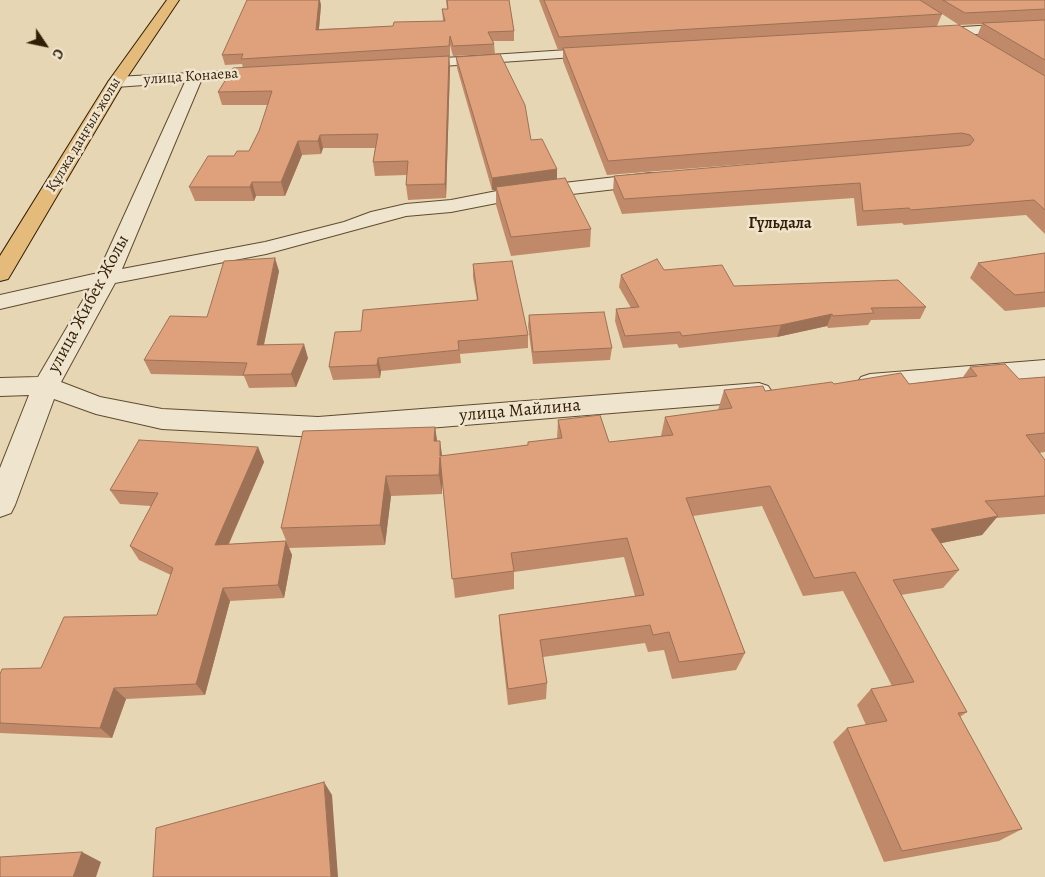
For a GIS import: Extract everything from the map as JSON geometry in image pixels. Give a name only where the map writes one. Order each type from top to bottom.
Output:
[{"type":"main road","name":"Құлжа даңғыл жолы","points":[[0,274],[116,82],[173,0]]},
{"type":"street","points":[[939,21],[979,46]]},
{"type":"street","points":[[915,34],[1045,26]]},
{"type":"street","points":[[402,64],[610,52]]},
{"type":"street","name":"улица Конаева","points":[[116,82],[274,72]]},
{"type":"street","name":"улица Жибек Жолы","points":[[0,506],[46,386],[107,278],[195,77]]},
{"type":"street","points":[[0,302],[107,278],[266,248],[352,226],[378,216],[406,210],[451,206],[502,196],[669,177]]},
{"type":"street","points":[[846,385],[1045,369]]},
{"type":"street","name":"улица Майлина","points":[[0,387],[46,386],[96,405],[162,418],[318,427],[786,390]]},
{"type":"building","points":[[247,0],[319,0],[316,30],[393,26],[394,22],[445,21],[442,9],[448,9],[447,0],[509,0],[514,31],[488,32],[494,44],[453,46],[450,36],[449,46],[241,59],[243,54],[222,55]]},
{"type":"building","points":[[544,0],[920,0],[942,14],[559,37]]},
{"type":"building","points":[[943,0],[1045,0],[1045,9],[965,13]]},
{"type":"building","points":[[1045,20],[1045,60],[982,23]]},
{"type":"building","points":[[959,25],[1045,76],[1045,210],[1034,200],[911,210],[909,208],[863,211],[860,183],[624,199],[614,176],[963,146],[970,145],[974,140],[970,135],[962,133],[608,161],[563,48]]},
{"type":"building","points":[[500,54],[525,105],[531,140],[542,139],[557,169],[492,178],[456,57]]},
{"type":"building","points":[[449,56],[445,184],[406,185],[408,161],[373,162],[378,134],[320,135],[318,141],[298,141],[281,182],[252,182],[250,187],[189,187],[208,156],[234,156],[237,151],[249,151],[259,131],[272,91],[218,92],[233,68]]},
{"type":"building","points":[[565,178],[591,229],[511,237],[496,187]]},
{"type":"building","points":[[1045,253],[1045,292],[1015,295],[978,263]]},
{"type":"building","points":[[275,258],[257,345],[304,344],[291,374],[243,375],[247,363],[144,360],[170,316],[207,317],[224,261]]},
{"type":"building","points":[[657,259],[664,270],[722,265],[734,286],[898,280],[926,307],[871,308],[874,313],[833,316],[832,314],[781,325],[682,336],[680,332],[625,336],[616,309],[639,307],[621,275]]},
{"type":"building","points":[[512,261],[528,335],[458,341],[459,350],[378,358],[377,365],[329,367],[335,332],[361,331],[363,310],[478,300],[473,264]]},
{"type":"building","points":[[604,312],[612,348],[533,352],[529,315]]},
{"type":"building","points":[[1005,364],[1019,379],[1045,377],[1045,433],[1026,435],[1045,460],[1045,496],[985,501],[998,516],[931,529],[959,570],[893,580],[967,712],[958,713],[1022,829],[902,851],[847,728],[887,721],[871,689],[914,682],[855,572],[814,578],[770,486],[686,498],[745,653],[679,662],[669,632],[653,635],[650,625],[540,640],[547,683],[508,689],[499,615],[644,595],[627,538],[511,553],[514,571],[452,579],[440,457],[439,475],[386,476],[380,525],[281,528],[303,431],[435,427],[434,441],[440,441],[440,456],[528,445],[528,442],[562,438],[558,420],[600,415],[609,442],[673,435],[665,417],[732,408],[724,390],[763,386],[765,391],[832,382],[834,384],[901,373],[909,384],[977,376],[970,367]]},
{"type":"building","points":[[139,440],[258,447],[215,545],[286,541],[278,585],[223,588],[196,684],[114,688],[100,728],[0,723],[0,674],[2,669],[41,668],[64,617],[157,615],[173,568],[130,546],[158,493],[110,490]]},
{"type":"building","points":[[324,782],[331,877],[153,877],[156,828]]},
{"type":"building","points":[[82,852],[73,877],[0,877],[0,857]]},
{"type":"district","name":"Гүльдала","points":[[780,224]]}]
